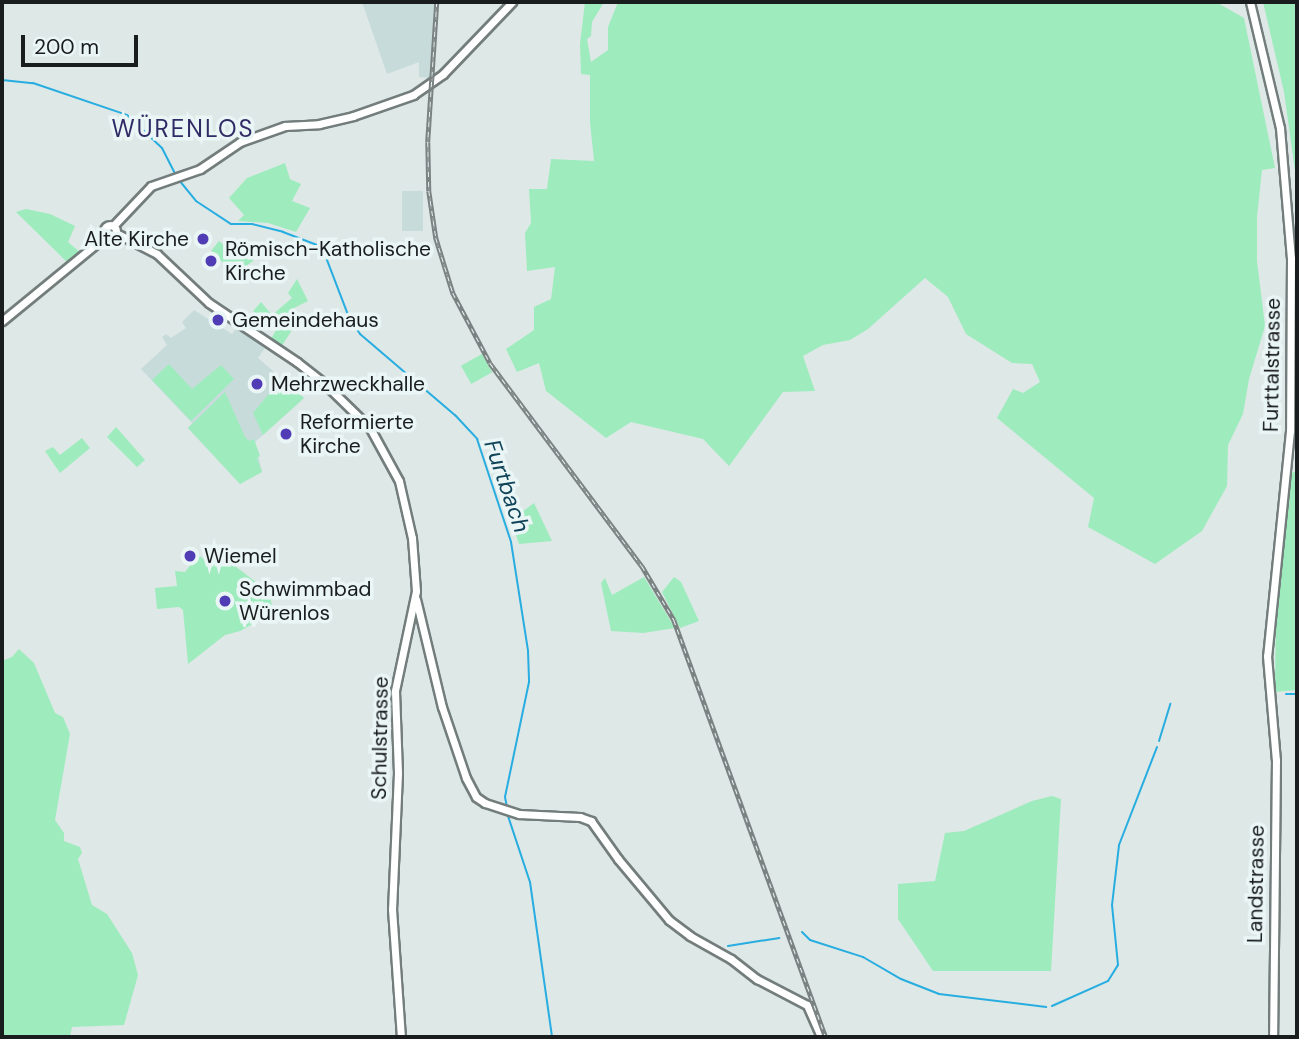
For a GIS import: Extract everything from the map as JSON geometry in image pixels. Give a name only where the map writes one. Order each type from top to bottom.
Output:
[{"type":"main road","points":[[2,321],[106,236],[105,227],[115,230],[151,186],[200,169],[240,142],[273,129],[337,121],[413,95],[443,74],[512,2]]},
{"type":"main road","name":"Furttalstrasse","points":[[1250,2],[1280,128],[1291,258],[1290,431],[1267,656],[1273,732]]},
{"type":"main road","name":"Schulstrasse","points":[[115,230],[157,254],[209,303],[298,362],[366,423],[391,462],[404,499],[414,558],[416,599],[395,691],[398,782],[392,909],[401,1005],[401,1037]]},
{"type":"main road","points":[[416,599],[437,689],[466,778],[478,799],[528,816],[580,817],[591,821],[618,859],[669,920],[690,936],[736,962],[757,979],[807,1005],[821,1037]]},
{"type":"main road","name":"Landstrasse","points":[[1273,732],[1273,1037]]},
{"type":"shaded area","points":[[362,2],[435,2],[431,78],[419,77],[419,62],[387,74]]},
{"type":"shaded area","points":[[402,191],[423,191],[423,231],[402,231]]},
{"type":"shaded area","points":[[194,310],[232,334],[238,326],[267,345],[258,358],[304,398],[255,442],[262,472],[240,484],[188,428],[192,423],[141,369],[167,345],[162,337],[166,334],[171,338],[186,328],[182,322]]},
{"type":"green space","points":[[585,2],[604,2],[592,22],[591,36],[587,39],[591,62],[608,50],[608,27],[618,2],[1216,2],[1244,18],[1275,168],[1262,170],[1257,217],[1257,261],[1265,326],[1249,379],[1243,414],[1228,445],[1227,486],[1202,531],[1155,564],[1088,527],[1094,498],[997,418],[1013,389],[1023,393],[1040,382],[1032,364],[1012,363],[966,334],[948,297],[925,278],[868,329],[850,340],[823,345],[803,356],[815,391],[783,392],[729,466],[703,439],[631,422],[606,438],[546,391],[539,363],[517,372],[506,349],[534,330],[534,307],[551,299],[555,267],[527,271],[525,233],[531,223],[529,189],[547,189],[551,159],[594,161],[590,122],[590,75],[581,74],[580,44]]},
{"type":"green space","points":[[1263,2],[1297,2],[1297,185],[1284,92]]},
{"type":"green space","points":[[285,163],[290,179],[301,184],[292,201],[310,208],[296,232],[268,223],[238,221],[244,215],[229,198],[247,178]]},
{"type":"green space","points":[[26,209],[50,214],[75,226],[68,242],[82,254],[69,264],[16,212]]},
{"type":"green space","points":[[219,241],[226,247],[254,254],[253,261],[235,274],[211,251]]},
{"type":"green space","points":[[297,279],[308,301],[290,310],[296,324],[281,347],[270,341],[276,330],[253,311],[261,302],[272,315],[292,298],[288,293]]},
{"type":"green space","points":[[482,354],[492,372],[471,384],[461,366]]},
{"type":"green space","points":[[169,364],[192,389],[221,365],[234,379],[191,421],[152,380]]},
{"type":"green space","points":[[281,379],[304,398],[263,435],[253,413]]},
{"type":"green space","points":[[225,392],[245,437],[249,441],[254,439],[260,456],[257,458],[262,472],[240,484],[188,428]]},
{"type":"green space","points":[[116,427],[145,460],[137,467],[107,437]]},
{"type":"green space","points":[[82,438],[90,448],[60,473],[45,451],[53,447],[60,455]]},
{"type":"green space","points":[[1297,471],[1297,690],[1275,692],[1276,609],[1291,473]]},
{"type":"green space","points":[[534,503],[552,541],[519,544],[511,520]]},
{"type":"green space","name":"Schwimmbad Würenlos","points":[[212,548],[270,593],[272,608],[267,616],[240,631],[225,635],[188,664],[183,610],[179,607],[157,609],[155,588],[177,586],[175,571],[185,572],[198,555],[204,559]]},
{"type":"green space","points":[[644,577],[675,628],[643,633],[611,631],[601,583],[605,578],[612,595]]},
{"type":"green space","points":[[674,577],[681,582],[699,621],[680,628],[662,592]]},
{"type":"green space","points":[[19,649],[34,663],[55,713],[63,717],[70,734],[55,820],[64,833],[64,841],[80,847],[82,853],[78,859],[92,905],[107,914],[132,953],[138,975],[124,1025],[72,1027],[70,1037],[2,1037],[2,661],[12,657]]},
{"type":"green space","points":[[1052,796],[1061,799],[1051,971],[933,971],[898,919],[898,884],[935,881],[945,833],[964,831],[1032,801]]},
{"type":"waterway","name":"Furtbach","points":[[2,80],[33,83],[127,115],[162,148],[176,175]]},
{"type":"waterway","name":"Furtbach","points":[[179,180],[196,201],[231,224],[252,224],[322,247],[350,320],[360,334],[455,415],[477,439],[511,542],[528,651],[529,682],[505,797],[507,807]]},
{"type":"waterway","points":[[1286,694],[1297,694]]},
{"type":"waterway","points":[[1159,741],[1170,704]]},
{"type":"waterway","points":[[1052,1006],[1108,981],[1118,965],[1112,905],[1119,845],[1157,747]]},
{"type":"waterway","name":"Furtbach","points":[[507,813],[530,882],[552,1037]]},
{"type":"waterway","points":[[802,932],[810,940],[863,957],[901,979],[939,994],[1046,1007]]},
{"type":"waterway","points":[[728,946],[779,938]]},
{"type":"railway","points":[[437,2],[428,142],[429,191],[436,238],[453,293],[490,363],[642,566],[674,620],[826,1037]]},
{"type":"place","name":"Alte Kirche","points":[[203,239]]},
{"type":"place","name":"Römisch-Katholische Kirche","points":[[211,261]]},
{"type":"place","name":"Gemeindehaus","points":[[218,320]]},
{"type":"place","name":"Mehrzweckhalle","points":[[257,384]]},
{"type":"place","name":"Reformierte Kirche","points":[[286,434]]},
{"type":"place","name":"Wiemel","points":[[190,556]]},
{"type":"place","name":"Schwimmbad Würenlos","points":[[225,601]]},
{"type":"district","name":"WÜRENLOS","points":[[183,129]]}]
